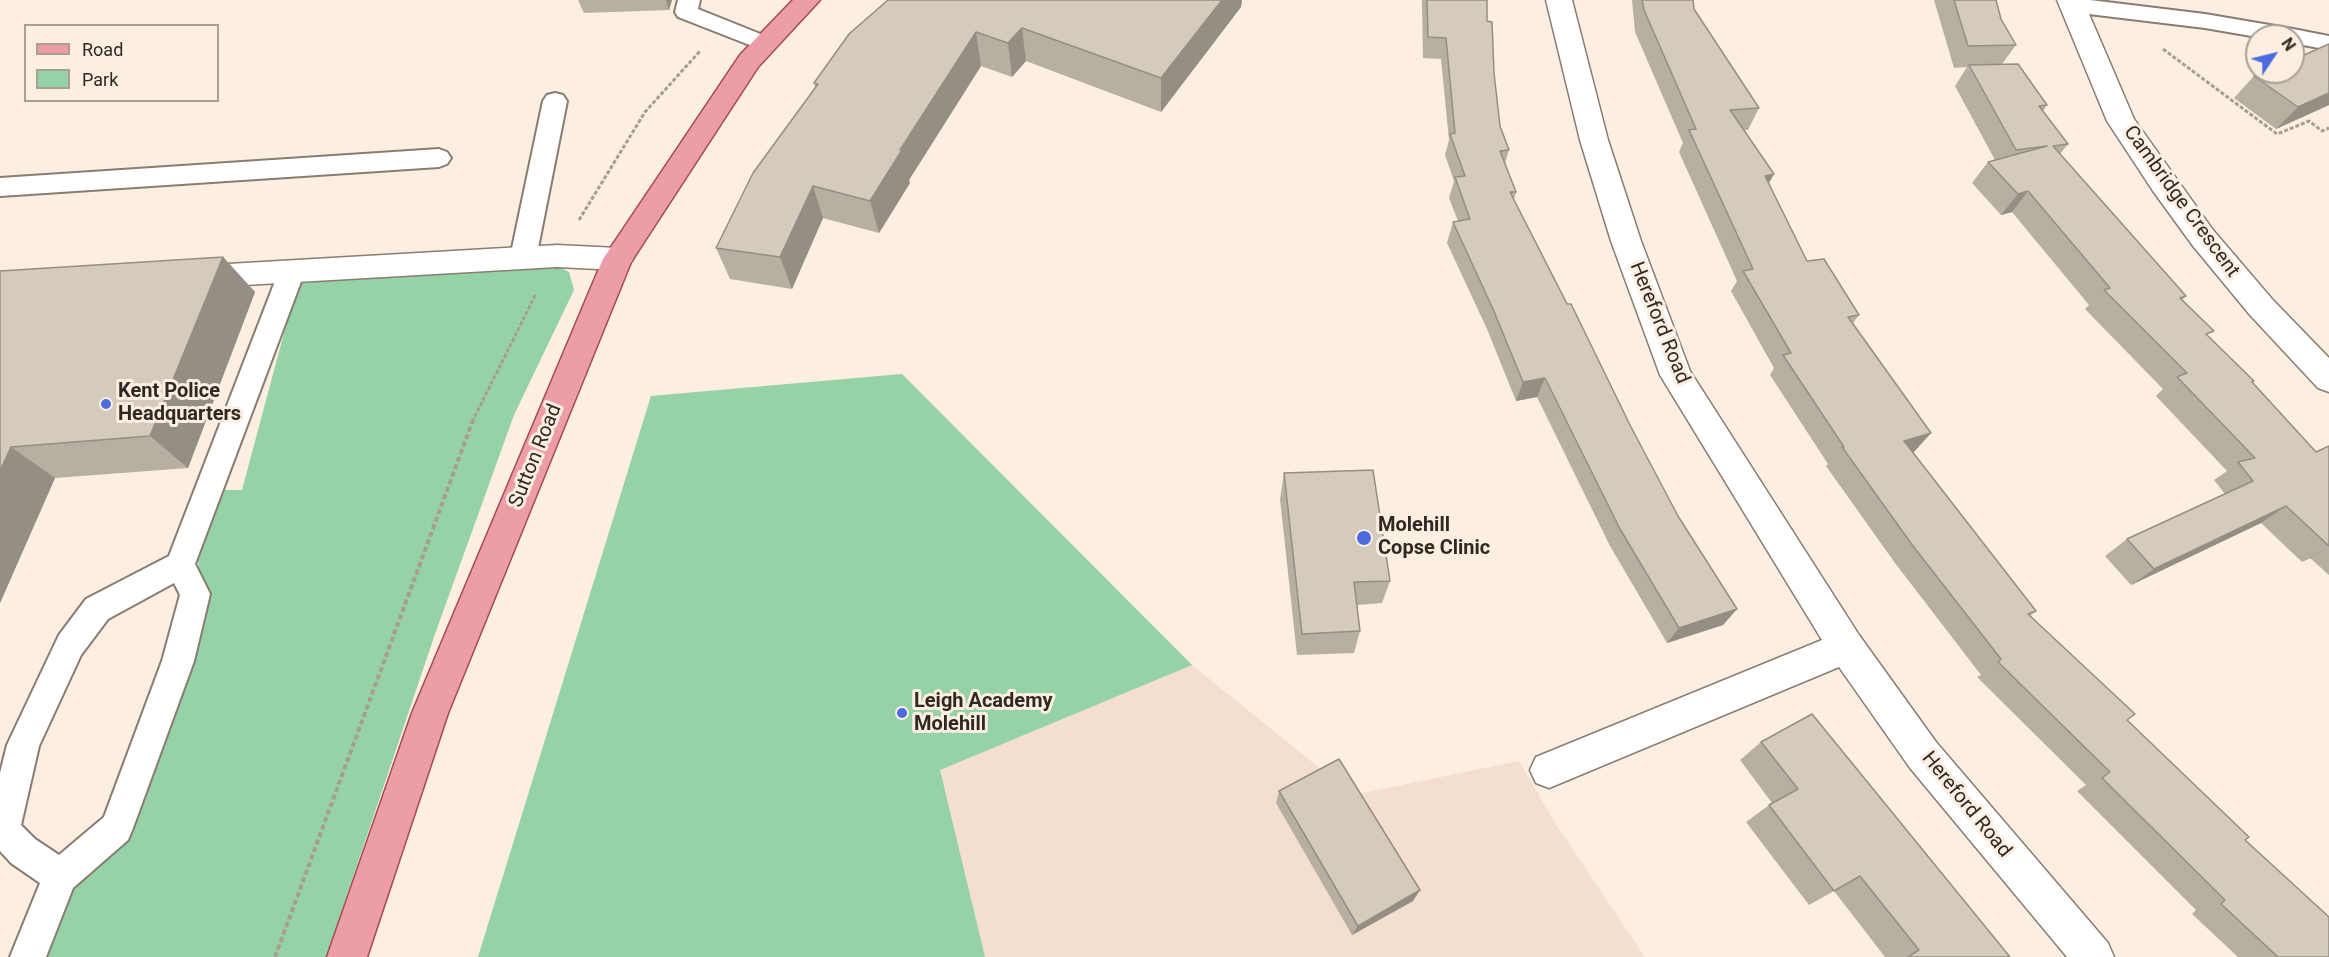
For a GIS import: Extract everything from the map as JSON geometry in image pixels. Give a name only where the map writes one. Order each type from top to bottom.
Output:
[{"type":"main road","name":"Sutton Road","points":[[347,957],[430,713],[618,259],[749,61],[807,0]]},
{"type":"street","name":"Hereford Road","points":[[1559,0],[1594,140],[1626,242],[1676,375],[1846,647],[1923,755],[2094,957]]},
{"type":"street","name":"Cambridge Crescent","points":[[2071,2],[2121,121],[2163,184],[2203,238],[2254,299],[2329,379]]},
{"type":"street","points":[[164,279],[557,256],[618,259]]},
{"type":"street","points":[[1549,770],[1846,647]]},
{"type":"lane","points":[[689,0],[686,12],[765,44]]},
{"type":"lane","points":[[2071,2],[2245,28]]},
{"type":"lane","points":[[2305,38],[2329,43]]},
{"type":"lane","points":[[523,258],[555,101]]},
{"type":"lane","points":[[0,187],[439,158]]},
{"type":"lane","points":[[60,876],[23,851],[3,830],[23,745],[70,645],[97,609],[180,565],[292,271]]},
{"type":"lane","points":[[28,957],[60,876],[116,828],[178,661],[195,594],[180,565]]},
{"type":"path","points":[[2109,9],[2277,134],[2308,121],[2322,131],[2329,128]]},
{"type":"path","points":[[275,957],[476,415],[505,354],[557,256],[645,111],[726,27]]},
{"type":"shaded area","name":"Leigh Academy Molehill","points":[[902,374],[1192,665],[1353,795],[1519,761],[1555,823],[1645,957],[478,957],[651,396]]},
{"type":"green space","points":[[552,263],[569,272],[574,290],[514,415],[435,634],[326,957],[12,957],[25,926],[133,833],[202,597],[196,543],[216,490],[242,490],[299,277]]},
{"type":"green space","name":"Leigh Academy Molehill","points":[[902,374],[1192,665],[940,770],[985,957],[478,957],[651,396]]},
{"type":"building","points":[[888,0],[1222,0],[1161,78],[1022,28],[1008,43],[976,32],[870,201],[813,186],[780,257],[716,248],[753,173],[818,84],[814,83],[849,34]]},
{"type":"building","points":[[1427,0],[1487,0],[1487,21],[1492,22],[1494,73],[1500,126],[1509,150],[1500,151],[1516,192],[1510,192],[1567,304],[1571,304],[1631,427],[1678,516],[1737,609],[1679,628],[1620,529],[1545,378],[1523,382],[1453,222],[1470,219],[1455,177],[1465,176],[1450,134],[1455,133],[1446,38],[1428,37]]},
{"type":"building","points":[[1642,0],[1693,0],[1694,9],[1759,108],[1730,110],[1774,174],[1765,176],[1807,261],[1824,259],[1859,315],[1848,317],[1931,433],[1904,441],[2036,611],[2028,614],[2135,714],[2127,720],[2249,837],[2245,840],[2329,917],[2329,957],[2278,957],[2221,904],[2225,900],[2102,778],[2110,772],[1998,662],[2001,659],[1913,546],[1842,447],[1844,447],[1783,355],[1791,353],[1743,271],[1753,269],[1689,130],[1696,129],[1644,10]]},
{"type":"building","points":[[1954,0],[1996,0],[2001,19],[2016,45],[1968,46]]},
{"type":"building","points":[[2329,44],[2329,93],[2298,107],[2265,84],[2305,84],[2305,55]]},
{"type":"building","points":[[2018,64],[2047,105],[2039,106],[2068,144],[2053,146],[2186,296],[2180,298],[2214,331],[2206,334],[2254,381],[2252,382],[2316,452],[2329,446],[2329,546],[2286,506],[2154,569],[2127,539],[2253,481],[2238,462],[2255,458],[2177,377],[2187,373],[2104,290],[2110,288],[2028,191],[2018,194],[1988,162],[2047,146],[2016,150],[1969,65]]},
{"type":"building","name":"Kent Police Headquarters","points":[[223,257],[150,436],[11,447],[0,471],[0,271]]},
{"type":"building","points":[[1373,470],[1390,581],[1354,582],[1360,631],[1302,634],[1284,473]]},
{"type":"building","points":[[1812,714],[2010,957],[1908,957],[1919,950],[1860,876],[1834,891],[1769,805],[1798,789],[1761,742]]},
{"type":"building","points":[[1339,759],[1420,890],[1358,926],[1279,791]]},
{"type":"place","name":"Kent Police Headquarters","points":[[106,404]]},
{"type":"place","name":"Molehill Copse Clinic","points":[[1364,538]]},
{"type":"place","name":"Leigh Academy Molehill","points":[[902,713]]}]
